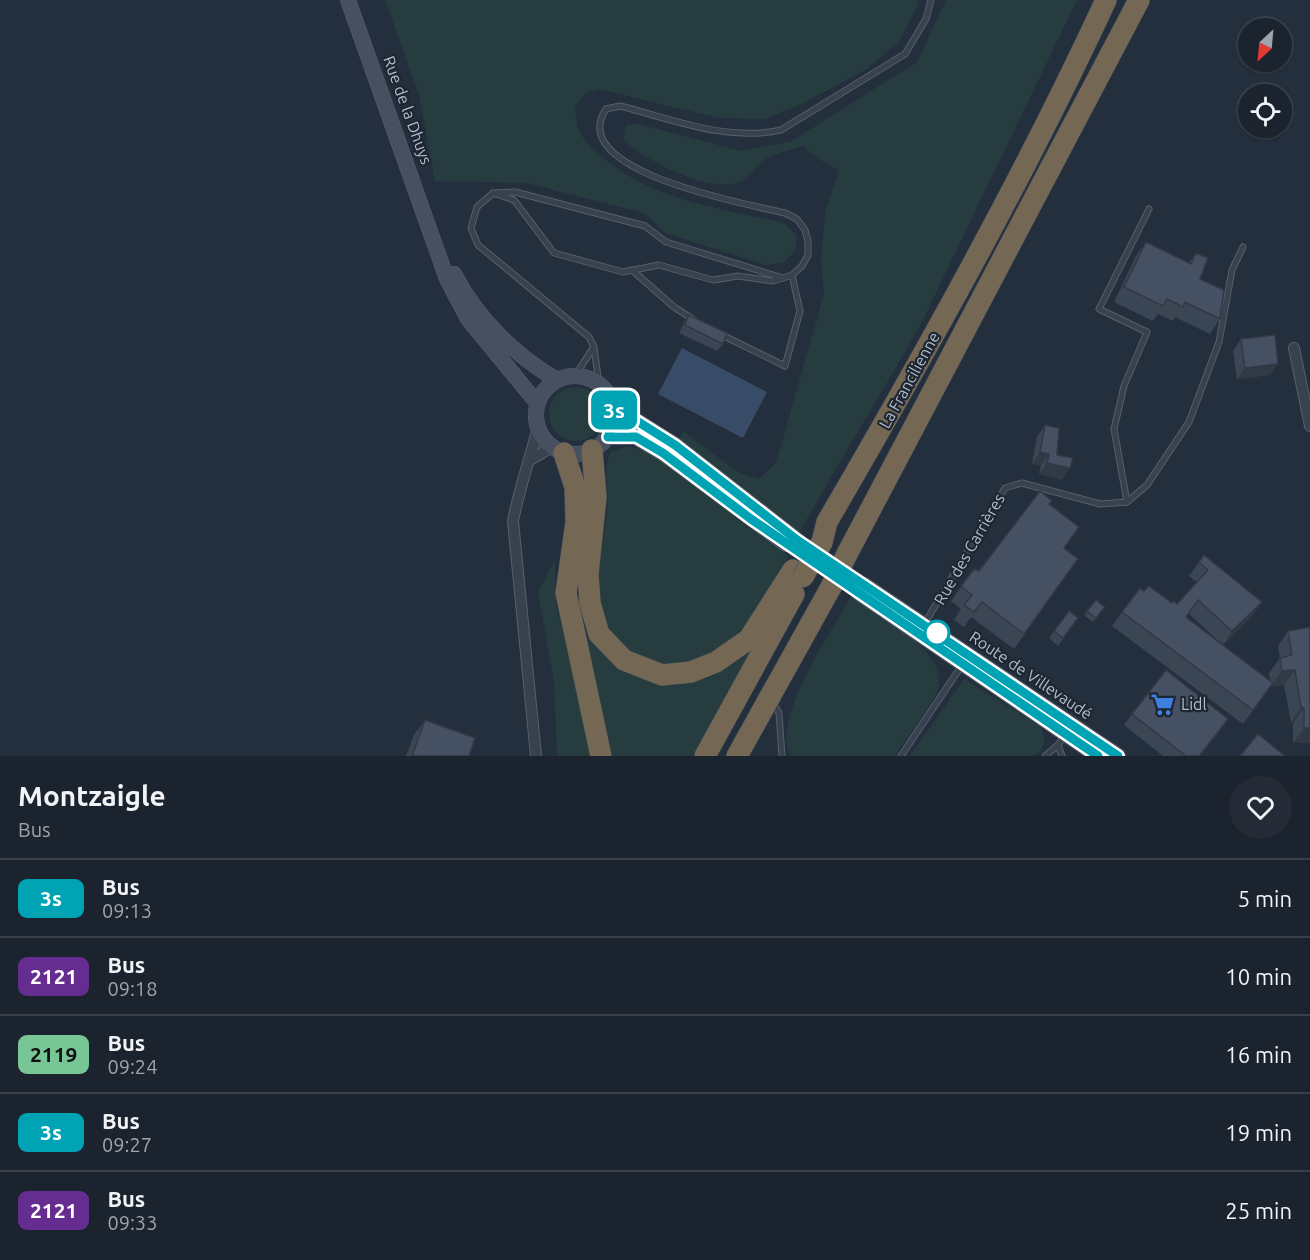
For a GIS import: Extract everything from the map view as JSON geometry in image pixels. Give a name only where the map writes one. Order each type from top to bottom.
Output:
[{"type":"highway","name":"La Francilienne","points":[[798,574],[810,537],[909,381],[998,218],[1106,0]]},
{"type":"highway","name":"La Francilienne","points":[[737,756],[831,587],[1139,0]]},
{"type":"highway","points":[[600,444],[588,574],[590,603],[599,634],[624,660],[662,675],[691,672],[717,662],[748,639],[784,587],[798,574]]},
{"type":"highway","points":[[558,450],[575,487],[576,522],[566,593],[601,756]]},
{"type":"highway","points":[[705,756],[798,574]]},
{"type":"main road","name":"Rue de la Dhuys","points":[[348,0],[447,279],[468,319],[537,403]]},
{"type":"main road","name":"Rue de la Dhuys","points":[[432,233],[458,281],[493,330],[529,364],[557,380]]},
{"type":"main road","points":[[600,444],[612,428],[613,406],[608,394],[599,384],[575,376],[557,380],[542,394],[537,403],[538,427],[558,450],[583,454],[600,444],[636,437],[810,537]]},
{"type":"main road","points":[[613,406],[675,445],[810,537]]},
{"type":"main road","name":"Route de Villevaudé","points":[[1098,756],[1062,739],[862,589],[925,625],[1118,756]]},
{"type":"street","points":[[1294,348],[1306,387],[1310,426]]},
{"type":"street","points":[[536,756],[513,521],[518,493],[530,460],[538,427]]},
{"type":"street","points":[[530,460],[558,450]]},
{"type":"lane","points":[[493,194],[514,200],[554,253],[623,272],[659,265],[713,280],[738,276],[773,281],[792,275],[802,266],[807,255],[808,241],[805,230],[797,219],[785,213],[669,184],[635,168],[612,151],[599,134],[599,120],[606,109],[620,106],[736,134],[759,135],[782,130],[905,54],[922,27],[931,0]]},
{"type":"lane","points":[[599,384],[594,346],[589,337],[478,245],[471,228],[477,207],[493,194],[515,192],[542,197],[645,226],[666,242],[784,278]]},
{"type":"lane","points":[[1127,502],[1114,429],[1124,386],[1147,332],[1099,309],[1149,209]]},
{"type":"lane","points":[[1127,502],[1147,485],[1190,422],[1219,342],[1232,270],[1243,246]]},
{"type":"lane","points":[[728,277],[732,270],[729,263]]},
{"type":"lane","points":[[632,270],[674,307],[697,322]]},
{"type":"lane","points":[[715,332],[785,366],[800,311],[792,275]]},
{"type":"lane","points":[[575,376],[594,346]]},
{"type":"lane","name":"Rue des Carrières","points":[[925,625],[1005,488],[1022,483],[1100,504],[1127,502]]},
{"type":"lane","points":[[901,756],[963,664]]},
{"type":"lane","points":[[770,698],[779,712],[782,756]]},
{"type":"lane","points":[[1045,756],[1062,739]]},
{"type":"lane","points":[[1062,739],[1062,756]]},
{"type":"green space","points":[[385,0],[918,0],[918,5],[899,42],[865,70],[802,104],[764,119],[719,118],[599,89],[586,93],[575,106],[578,128],[586,142],[617,169],[639,182],[710,207],[784,223],[796,235],[796,249],[784,263],[766,265],[665,233],[644,213],[526,183],[435,181],[419,95]]},
{"type":"green space","points":[[946,0],[1077,0],[919,328],[799,532],[679,439],[683,431],[738,472],[759,479],[776,463],[824,294],[821,259],[825,213],[839,170],[822,161],[803,146],[767,158],[739,182],[711,183],[678,173],[646,157],[623,140],[626,125],[639,124],[741,151],[790,142],[917,62]]},
{"type":"green space","points":[[576,387],[586,389],[595,395],[601,404],[603,414],[601,424],[595,433],[586,439],[576,441],[566,439],[557,433],[551,424],[549,414],[551,404],[557,395],[566,389]]},
{"type":"green space","points":[[629,446],[652,454],[788,556],[760,605],[737,635],[708,657],[690,663],[660,665],[636,656],[618,645],[609,636],[597,612],[596,583],[606,524],[608,459],[610,452]]},
{"type":"green space","points":[[555,559],[556,606],[575,675],[590,756],[557,756],[554,682],[538,592]]},
{"type":"green space","points":[[851,596],[892,622],[920,645],[938,671],[937,692],[920,721],[894,756],[790,756],[787,739],[789,719],[796,697]]},
{"type":"green space","points":[[578,602],[598,646],[608,658],[619,667],[645,679],[674,683],[702,679],[719,673],[750,652],[693,756],[612,756]]},
{"type":"green space","points":[[964,679],[1040,726],[1045,740],[1040,752],[1033,756],[910,756]]},
{"type":"water","points":[[682,348],[767,392],[743,438],[658,394]]},
{"type":"building","points":[[1146,242],[1191,264],[1196,253],[1208,258],[1200,279],[1224,290],[1220,319],[1185,302],[1183,307],[1167,299],[1163,306],[1124,287]]},
{"type":"building","points":[[689,315],[727,333],[723,344],[685,325]]},
{"type":"building","points":[[1275,335],[1278,364],[1245,368],[1241,339]]},
{"type":"building","points":[[1045,425],[1059,428],[1057,455],[1073,458],[1070,468],[1047,463],[1049,454],[1040,452]]},
{"type":"building","points":[[1040,491],[1052,501],[1049,504],[1079,527],[1064,548],[1078,559],[1024,634],[982,602],[974,612],[964,605],[972,595],[961,586],[974,569],[979,571]]},
{"type":"building","points":[[1204,555],[1262,602],[1232,631],[1198,600],[1186,617],[1273,683],[1253,710],[1122,612],[1140,588],[1144,591],[1149,586],[1172,603],[1174,601],[1177,604],[1208,570],[1199,562]]},
{"type":"building","points":[[1096,600],[1105,607],[1096,618],[1087,611]]},
{"type":"building","points":[[1069,611],[1078,618],[1063,638],[1054,631]]},
{"type":"building","points":[[1310,627],[1310,728],[1304,728],[1304,708],[1301,707],[1295,670],[1282,671],[1280,658],[1292,655],[1288,631]]},
{"type":"building","name":"Lidl","points":[[1166,670],[1228,719],[1199,756],[1186,756],[1132,714]]},
{"type":"building","points":[[425,720],[475,738],[469,756],[412,756]]},
{"type":"building","points":[[1258,734],[1285,756],[1240,756]]},
{"type":"tunnel","points":[[797,540],[864,585]]},
{"type":"bus line","name":"3s","points":[[1098,756],[751,519],[663,453],[636,437],[608,437],[614,417],[613,406],[675,445],[797,540],[1118,756]]},
{"type":"place","name":"Lidl","points":[[1163,704]]}]
